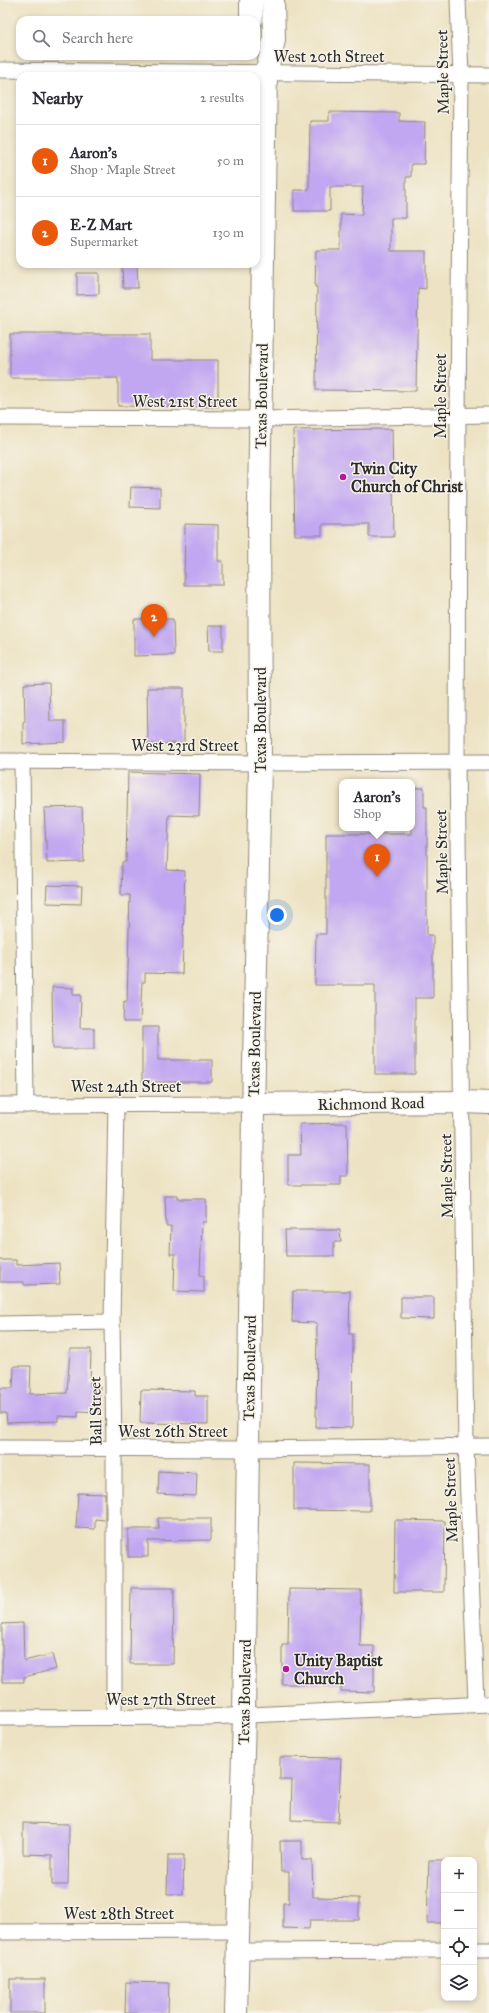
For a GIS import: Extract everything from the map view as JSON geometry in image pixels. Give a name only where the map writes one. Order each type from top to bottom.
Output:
[{"type":"main road","points":[[251,0],[251,16]]},
{"type":"main road","name":"Texas Boulevard","points":[[236,2013],[244,1715],[253,1104],[260,763],[261,65],[274,40],[273,0]]},
{"type":"main road","name":"Richmond Road","points":[[253,1104],[489,1103]]},
{"type":"street","name":"Maple Street","points":[[458,0],[461,75],[457,762],[463,1102],[466,1446],[483,1703]]},
{"type":"street","name":"West 20th Street","points":[[0,70],[231,72],[261,65],[461,75],[489,75]]},
{"type":"street","name":"West 21st Street","points":[[0,418],[260,419],[489,415]]},
{"type":"street","name":"West 23rd Street","points":[[0,761],[260,763],[489,762]]},
{"type":"street","points":[[22,761],[26,1105]]},
{"type":"street","name":"Ball Street","points":[[114,1717],[114,1448],[112,1322],[116,1104]]},
{"type":"street","name":"West 24th Street","points":[[0,1105],[253,1104]]},
{"type":"street","points":[[0,1324],[112,1322]]},
{"type":"street","name":"West 26th Street","points":[[0,1448],[248,1449],[489,1446]]},
{"type":"street","name":"West 27th Street","points":[[0,1718],[208,1717],[483,1703]]},
{"type":"street","name":"West 28th Street","points":[[0,1932],[441,1950]]},
{"type":"street","points":[[477,1950],[489,1950]]},
{"type":"building","points":[[329,112],[399,113],[399,121],[425,122],[424,164],[411,164],[411,177],[406,177],[406,218],[391,218],[391,251],[426,251],[426,289],[418,288],[416,391],[316,390],[316,250],[341,250],[341,214],[362,215],[363,187],[330,187],[330,211],[294,211],[294,190],[309,190],[310,121],[329,121]]},
{"type":"building","points":[[122,268],[137,268],[138,288],[123,288]]},
{"type":"building","points":[[77,273],[99,273],[99,294],[77,295]]},
{"type":"building","points":[[10,334],[150,334],[150,360],[218,360],[218,407],[118,406],[118,378],[10,378]]},
{"type":"building","name":"Twin City Church of Christ","points":[[392,429],[394,537],[369,537],[369,524],[322,524],[322,535],[295,535],[293,430]]},
{"type":"building","points":[[131,487],[160,488],[160,508],[130,507]]},
{"type":"building","points":[[185,524],[218,525],[218,561],[223,561],[223,585],[184,585]]},
{"type":"building","points":[[134,619],[173,619],[174,655],[134,656]]},
{"type":"building","points":[[208,626],[223,626],[223,651],[209,651]]},
{"type":"building","points":[[49,683],[50,721],[65,721],[65,742],[23,744],[23,722],[25,721],[24,684]]},
{"type":"building","points":[[147,688],[184,688],[184,743],[148,744]]},
{"type":"building","points":[[128,772],[200,774],[199,816],[169,815],[167,870],[185,871],[182,974],[145,973],[145,982],[142,982],[140,1022],[123,1022],[124,1001],[127,1002],[130,895],[121,895],[122,862],[126,862]]},
{"type":"building","points":[[415,788],[424,788],[424,807],[427,807],[427,935],[433,935],[433,998],[415,998],[415,1074],[375,1074],[375,985],[315,985],[316,934],[326,934],[326,834],[412,834],[412,831],[415,831]]},
{"type":"building","points":[[82,807],[84,862],[47,863],[44,808]]},
{"type":"building","points":[[47,885],[82,886],[81,904],[46,903]]},
{"type":"building","points":[[52,987],[73,988],[73,995],[81,995],[80,1028],[94,1028],[94,1049],[53,1049]]},
{"type":"building","points":[[142,1027],[158,1027],[158,1060],[212,1060],[212,1082],[142,1082]]},
{"type":"building","points":[[347,1123],[348,1176],[341,1176],[341,1185],[288,1185],[288,1155],[301,1155],[300,1124]]},
{"type":"building","points":[[165,1196],[177,1196],[177,1199],[206,1199],[206,1222],[202,1222],[200,1276],[204,1276],[204,1292],[174,1291],[175,1254],[170,1254],[171,1226],[166,1226]]},
{"type":"building","points":[[285,1230],[340,1230],[341,1242],[334,1242],[334,1256],[286,1256]]},
{"type":"building","points":[[0,1260],[16,1260],[16,1265],[59,1263],[60,1284],[24,1285],[24,1282],[0,1282]]},
{"type":"building","points":[[293,1291],[350,1291],[349,1334],[353,1334],[352,1428],[316,1427],[317,1323],[292,1322]]},
{"type":"building","points":[[401,1297],[434,1297],[434,1319],[401,1318]]},
{"type":"building","points":[[70,1349],[91,1349],[90,1386],[100,1387],[99,1412],[78,1411],[78,1417],[58,1416],[58,1421],[7,1423],[6,1413],[0,1413],[0,1388],[13,1388],[14,1366],[31,1366],[30,1394],[67,1393]]},
{"type":"building","points":[[141,1390],[195,1391],[195,1396],[208,1396],[208,1424],[140,1423]]},
{"type":"building","points":[[294,1463],[370,1464],[370,1511],[294,1510]]},
{"type":"building","points":[[159,1471],[197,1473],[196,1496],[158,1494]]},
{"type":"building","points":[[78,1493],[105,1494],[105,1520],[95,1519],[95,1529],[76,1528]]},
{"type":"building","points":[[158,1518],[211,1518],[211,1540],[148,1541],[148,1557],[128,1557],[128,1529],[159,1529]]},
{"type":"building","points":[[395,1520],[445,1521],[444,1592],[394,1592]]},
{"type":"building","points":[[131,1588],[174,1588],[173,1664],[130,1664]]},
{"type":"building","points":[[289,1589],[361,1590],[360,1646],[374,1646],[374,1692],[341,1691],[341,1684],[282,1684],[282,1645],[288,1645]]},
{"type":"building","points":[[23,1623],[24,1661],[52,1654],[56,1669],[24,1677],[24,1682],[2,1682],[2,1624]]},
{"type":"building","points":[[280,1757],[341,1758],[338,1822],[291,1820],[292,1780],[280,1780]]},
{"type":"building","points":[[23,1823],[69,1824],[68,1885],[52,1885],[52,1855],[23,1854]]},
{"type":"building","points":[[280,1841],[302,1841],[302,1860],[312,1860],[313,1897],[359,1898],[359,1920],[310,1920],[309,1929],[283,1928],[283,1903],[289,1903],[289,1872],[281,1872]]},
{"type":"building","points":[[168,1855],[184,1855],[183,1894],[167,1894]]},
{"type":"building","points":[[429,1860],[441,1860],[441,1923],[427,1923]]},
{"type":"building","points":[[10,1979],[45,1979],[45,2013],[10,2013]]},
{"type":"building","points":[[126,1982],[169,1983],[168,2013],[125,2013]]},
{"type":"place","name":"Twin City Church of Christ","points":[[343,477]]},
{"type":"place","name":"E-Z Mart","points":[[154,637]]},
{"type":"place","name":"Aaron's","points":[[377,877]]},
{"type":"place","name":"Unity Baptist Church","points":[[286,1669]]}]
